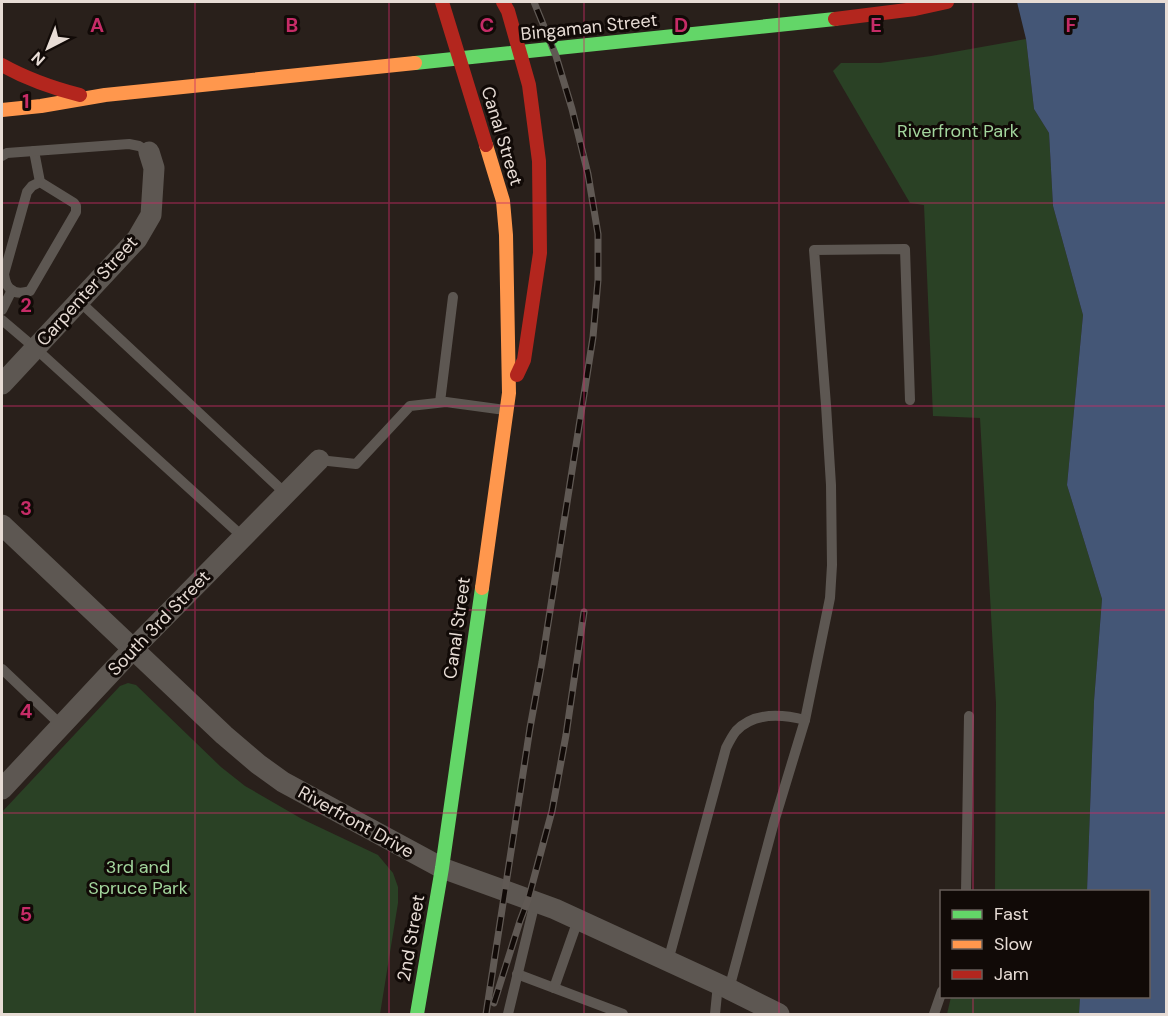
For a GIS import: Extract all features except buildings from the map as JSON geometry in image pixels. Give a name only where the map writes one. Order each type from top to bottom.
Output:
[{"type":"street","name":"Canal Street","points":[[442,2],[503,201],[506,235],[508,393],[442,868]]},
{"type":"street","name":"Canal Street","points":[[503,2],[508,11],[529,85],[540,161],[540,253],[524,360],[508,393]]},
{"type":"street","name":"Bingaman Street","points":[[2,110],[42,106],[105,95],[800,23],[915,9],[947,2]]},
{"type":"street","points":[[2,65],[19,76],[35,82],[90,98]]},
{"type":"street","name":"Carpenter Street","points":[[2,384],[137,239],[151,215],[154,168],[149,152]]},
{"type":"street","name":"South 3rd Street","points":[[2,789],[132,650],[319,460]]},
{"type":"street","name":"Riverfront Drive","points":[[2,525],[224,735],[258,764],[284,782],[442,868],[555,909],[779,1014]]},
{"type":"street","name":"2nd Street","points":[[417,1014],[442,868]]},
{"type":"lane","points":[[2,156],[7,153],[129,144],[139,146],[149,152]]},
{"type":"lane","points":[[34,151],[40,182],[74,203],[76,212],[30,291],[21,294],[12,291],[5,283],[4,274],[27,192],[40,182]]},
{"type":"lane","points":[[715,1014],[805,720],[830,598],[832,565],[830,474],[814,250],[905,249],[910,400]]},
{"type":"lane","points":[[2,310],[12,291]]},
{"type":"lane","points":[[440,402],[453,297]]},
{"type":"lane","points":[[79,301],[286,494]]},
{"type":"lane","points":[[2,320],[243,537]]},
{"type":"lane","points":[[319,460],[356,464],[410,406],[446,402],[506,410]]},
{"type":"lane","points":[[2,669],[61,725]]},
{"type":"lane","points":[[668,961],[726,748],[735,732],[746,723],[772,715],[805,720]]},
{"type":"lane","points":[[966,890],[969,716]]},
{"type":"lane","points":[[508,1014],[535,902]]},
{"type":"lane","points":[[554,988],[578,920]]},
{"type":"lane","points":[[517,974],[622,1014]]},
{"type":"lane","points":[[934,1014],[940,997]]},
{"type":"green space","name":"Riverfront Park","points":[[1026,39],[1034,109],[1049,133],[1053,206],[1083,315],[1067,485],[1102,599],[1094,701],[1087,890],[995,890],[996,703],[980,418],[933,416],[924,205],[910,203],[833,71],[841,63],[880,63]]},
{"type":"green space","name":"3rd and Spruce Park","points":[[128,683],[136,685],[221,767],[245,786],[302,819],[378,855],[393,873],[398,887],[398,903],[380,1014],[2,1014],[2,812],[120,686]]},
{"type":"green space","points":[[951,998],[1080,998],[1079,1014],[947,1014]]},
{"type":"water","points":[[1017,2],[1166,2],[1166,1014],[1079,1014],[1080,998],[1150,998],[1150,890],[1087,890],[1094,701],[1102,599],[1067,485],[1083,315],[1053,206],[1049,133],[1034,109],[1026,39]]},
{"type":"railway","points":[[486,1014],[593,337],[598,280],[598,234],[588,174],[556,56],[534,2]]},
{"type":"railway","points":[[494,1003],[528,900],[552,811],[584,612]]},
{"type":"traffic: fast","points":[[415,63],[835,19]]},
{"type":"traffic: fast","points":[[417,1014],[442,868],[482,588]]},
{"type":"traffic: slow","points":[[2,110],[105,95],[415,63]]},
{"type":"traffic: slow","points":[[482,588],[509,393],[506,235],[503,201],[486,145]]},
{"type":"traffic: jam","points":[[442,2],[486,145]]},
{"type":"traffic: jam","points":[[503,2],[508,11],[529,85],[539,161],[540,253],[524,360],[517,375]]},
{"type":"traffic: jam","points":[[835,19],[915,9],[947,2]]},
{"type":"traffic: jam","points":[[2,65],[40,83],[80,95]]}]
